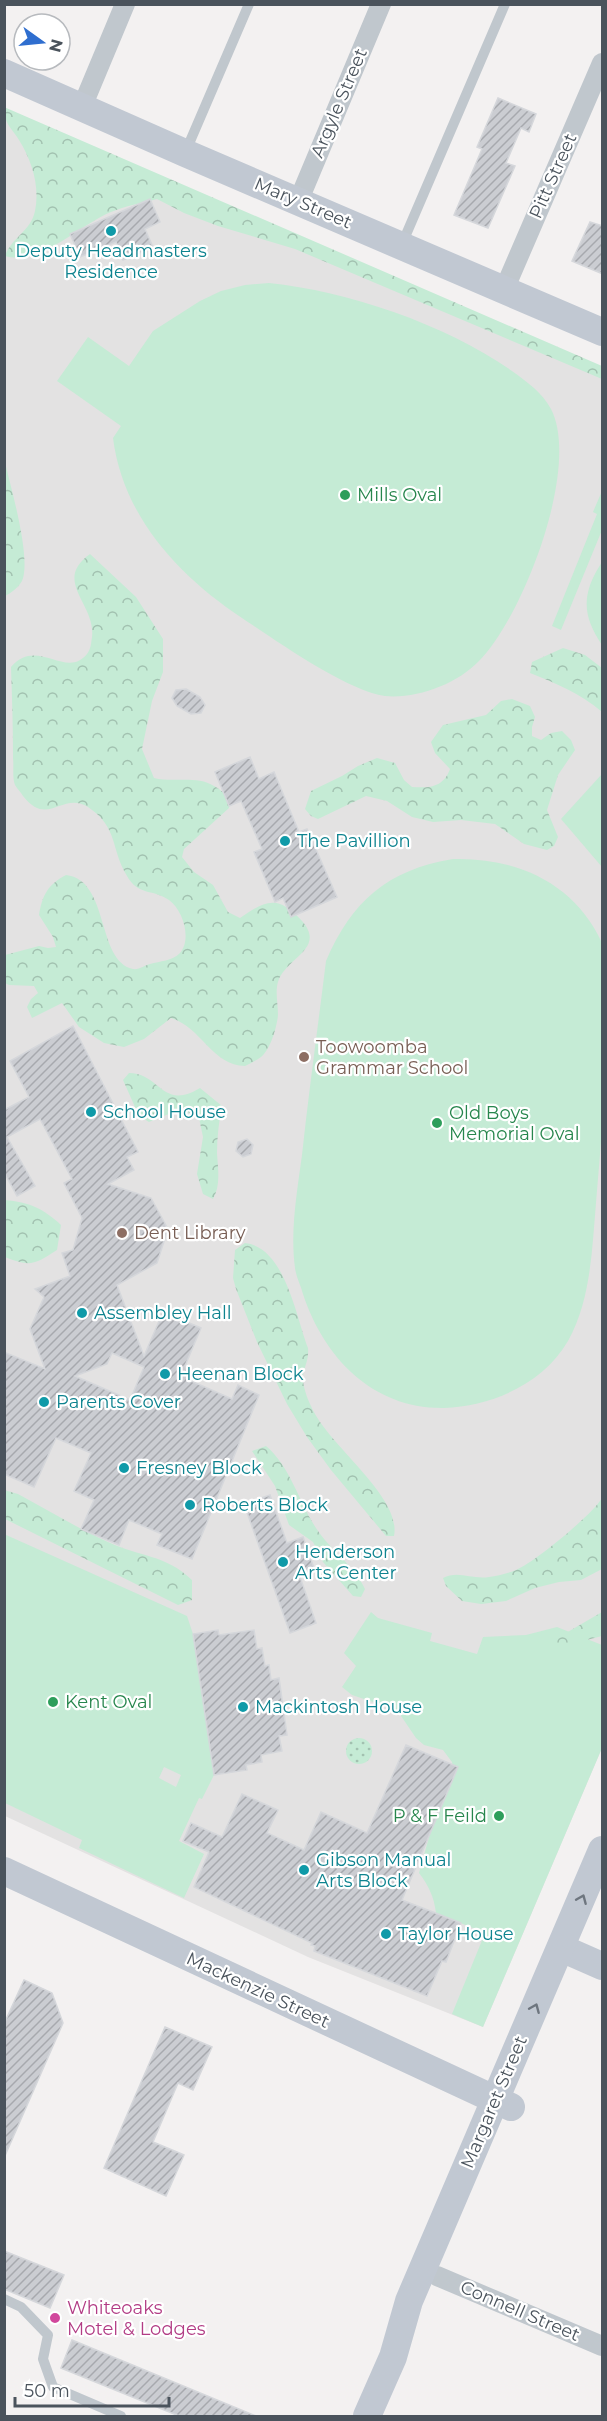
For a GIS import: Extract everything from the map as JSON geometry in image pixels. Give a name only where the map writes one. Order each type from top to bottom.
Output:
[{"type":"street","points":[[82,107],[125,4]]},
{"type":"street","name":"Argyle Street","points":[[298,202],[381,4]]},
{"type":"street","name":"Pitt Street","points":[[504,290],[603,63]]},
{"type":"street","name":"Mary Street","points":[[4,72],[184,153],[603,332]]},
{"type":"street","name":"Margaret Street","points":[[581,1956],[603,1850]]},
{"type":"street","name":"Mackenzie Street","points":[[4,1871],[504,2104]]},
{"type":"street","name":"Margaret Street","points":[[367,2416],[393,2357],[409,2301],[504,2104],[581,1956],[603,1901]]},
{"type":"street","name":"Margaret Street","points":[[393,2357],[424,2307],[504,2104]]},
{"type":"street","name":"Connell Street","points":[[437,2276],[603,2346]]},
{"type":"lane","points":[[184,153],[249,4]]},
{"type":"lane","points":[[401,246],[505,4]]},
{"type":"lane","points":[[4,2299],[21,2307],[48,2335],[43,2359],[53,2387],[121,2416]]},
{"type":"shaded area","name":"Toowoomba Grammar School","points":[[4,110],[602,367],[602,1748],[483,2027],[308,1957],[5,1816]]},
{"type":"green space","points":[[4,107],[602,366],[602,379],[295,249],[218,226],[184,213],[157,199],[111,212],[46,250],[19,258],[5,256],[33,218],[36,183],[24,148],[7,122]]},
{"type":"green space","name":"Mills Oval","points":[[269,283],[299,287],[363,302],[427,325],[486,354],[512,371],[539,392],[551,409],[558,435],[559,467],[553,503],[543,540],[529,577],[496,640],[479,661],[460,677],[448,683],[410,695],[385,696],[369,692],[351,685],[312,663],[219,601],[176,563],[142,519],[119,467],[113,438],[121,426],[57,381],[88,337],[129,366],[153,331],[200,301],[221,291],[245,285]]},
{"type":"green space","points":[[4,458],[19,521],[24,556],[22,581],[5,596]]},
{"type":"green space","points":[[602,491],[602,530],[561,630],[552,626],[597,514],[593,512]]},
{"type":"green space","points":[[90,554],[136,597],[163,639],[163,672],[152,701],[142,749],[154,778],[200,781],[218,789],[229,798],[229,808],[184,849],[182,857],[194,872],[213,885],[228,912],[240,918],[264,904],[276,903],[289,909],[303,922],[309,933],[309,942],[305,950],[283,973],[278,982],[278,1015],[271,1043],[261,1057],[245,1066],[224,1060],[191,1029],[171,1018],[144,1039],[124,1047],[104,1043],[79,1027],[62,1003],[32,1018],[27,1007],[38,993],[34,986],[5,983],[5,955],[39,946],[56,947],[53,937],[39,915],[47,891],[66,875],[80,880],[90,891],[113,952],[121,963],[133,969],[140,968],[177,956],[184,947],[185,933],[182,917],[169,900],[136,887],[131,882],[122,866],[109,831],[98,815],[79,803],[40,809],[23,796],[14,782],[11,667],[21,659],[31,656],[70,663],[79,661],[87,654],[91,644],[92,625],[78,593],[75,574],[79,564]]},
{"type":"green space","points":[[602,562],[602,645],[595,634],[588,614],[587,594]]},
{"type":"green space","points":[[563,648],[585,655],[602,668],[602,712],[577,694],[530,673],[532,662]]},
{"type":"green space","points":[[512,699],[530,706],[535,717],[532,736],[541,740],[551,733],[562,731],[571,740],[575,750],[558,775],[547,810],[558,837],[554,846],[547,850],[524,844],[495,824],[461,820],[433,822],[412,817],[387,801],[366,796],[318,819],[311,816],[305,809],[311,791],[377,758],[395,763],[404,780],[412,787],[435,786],[443,780],[450,769],[435,753],[431,742],[443,725],[486,715],[501,701]]},
{"type":"green space","points":[[602,774],[602,867],[561,819]]},
{"type":"green space","points":[[453,859],[499,863],[541,878],[576,904],[590,922],[602,943],[604,1078],[589,1274],[582,1309],[576,1325],[557,1356],[530,1381],[515,1390],[480,1403],[444,1408],[418,1406],[395,1400],[374,1389],[355,1375],[338,1358],[324,1339],[303,1294],[296,1271],[293,1240],[296,1197],[326,961],[348,921],[374,892],[409,871]]},
{"type":"green space","points":[[129,1073],[148,1079],[169,1093],[177,1095],[187,1094],[200,1088],[222,1106],[217,1141],[218,1183],[213,1199],[203,1194],[197,1174],[203,1137],[199,1118],[187,1112],[174,1112],[149,1122],[139,1116],[123,1080]]},
{"type":"green space","points":[[5,1200],[36,1207],[61,1225],[57,1250],[32,1263],[5,1257]]},
{"type":"green space","points":[[245,1243],[259,1247],[270,1257],[287,1285],[308,1348],[303,1379],[309,1403],[319,1421],[387,1504],[393,1521],[394,1536],[386,1536],[331,1470],[287,1404],[257,1342],[233,1278],[235,1250]]},
{"type":"green space","points":[[266,1446],[282,1464],[316,1528],[360,1580],[365,1589],[361,1597],[353,1596],[323,1562],[313,1542],[289,1525],[275,1486],[252,1451]]},
{"type":"green space","points":[[4,1490],[18,1494],[119,1547],[172,1565],[192,1580],[192,1600],[178,1605],[5,1519]]},
{"type":"green space","points":[[602,1498],[602,1569],[581,1580],[559,1582],[535,1588],[506,1601],[481,1604],[462,1601],[446,1586],[443,1578],[449,1576],[489,1577],[516,1570],[525,1565],[575,1526]]},
{"type":"green space","points":[[4,1534],[187,1616],[193,1634],[214,1775],[202,1799],[199,1798],[179,1841],[204,1854],[184,1898],[79,1848],[82,1840],[5,1803]],"holes":[[[164,1767],[181,1775],[176,1787],[159,1778]]]},
{"type":"green space","points":[[371,1612],[378,1618],[432,1633],[430,1641],[477,1654],[483,1637],[526,1635],[557,1627],[602,1645],[602,1748],[483,2027],[452,2014],[485,1933],[436,1913],[426,1882],[419,1873],[443,1787],[453,1769],[452,1762],[443,1750],[424,1745],[416,1738],[397,1710],[352,1695],[342,1687],[356,1666],[344,1653]]},
{"type":"green space","points":[[602,1612],[602,1636],[560,1647],[554,1640]]},
{"type":"green space","points":[[359,1738],[368,1742],[372,1751],[368,1760],[359,1764],[350,1760],[346,1751],[350,1742]]},
{"type":"building","points":[[498,98],[536,114],[529,132],[521,128],[506,163],[515,166],[488,228],[454,215],[482,149],[477,147]]},
{"type":"building","name":"Deputy Headmasters Residence","points":[[150,199],[160,222],[145,229],[153,247],[123,260],[116,242],[80,257],[70,234]]},
{"type":"building","points":[[590,222],[603,226],[603,274],[572,261]]},
{"type":"building","points":[[186,689],[200,697],[205,705],[201,713],[191,714],[177,706],[172,698],[176,690]]},
{"type":"building","name":"The Pavillion","points":[[250,757],[259,779],[274,772],[299,832],[307,829],[337,897],[291,917],[283,898],[275,902],[254,852],[262,849],[241,801],[229,806],[215,772]]},
{"type":"building","points":[[73,1026],[138,1152],[127,1157],[134,1170],[108,1184],[151,1198],[168,1229],[157,1263],[117,1285],[144,1356],[163,1312],[201,1328],[185,1366],[191,1381],[232,1399],[238,1385],[259,1395],[192,1559],[157,1545],[162,1534],[129,1520],[119,1545],[81,1529],[94,1500],[74,1491],[91,1453],[56,1438],[34,1487],[4,1474],[4,1352],[45,1369],[30,1329],[44,1297],[35,1289],[70,1276],[62,1253],[73,1250],[82,1218],[64,1183],[72,1179],[40,1119],[7,1137],[35,1186],[17,1196],[5,1174],[4,1110],[29,1097],[10,1061]],"holes":[[[112,1353],[144,1367],[130,1400],[75,1376],[107,1364]]]},
{"type":"building","points":[[247,1139],[253,1145],[251,1154],[243,1157],[236,1151],[238,1142]]},
{"type":"building","name":"Henderson Arts Center","points":[[270,1495],[287,1543],[303,1537],[314,1568],[299,1574],[316,1623],[290,1633],[244,1504]]},
{"type":"building","name":"Mackintosh House","points":[[218,1630],[219,1635],[254,1630],[257,1649],[262,1648],[265,1666],[269,1665],[271,1680],[279,1678],[287,1735],[279,1736],[282,1751],[261,1755],[262,1762],[246,1765],[247,1770],[214,1775],[193,1634]]},
{"type":"building","points":[[406,1745],[458,1767],[402,1900],[461,1923],[446,1962],[442,1961],[427,1996],[314,1951],[315,1946],[311,1945],[312,1943],[194,1887],[209,1852],[183,1841],[191,1823],[222,1837],[242,1794],[278,1810],[267,1833],[304,1850],[321,1812],[367,1833]]},
{"type":"building","points":[[24,1980],[52,1993],[63,2023],[4,2158],[4,2024]]},
{"type":"building","points":[[165,2027],[212,2047],[193,2090],[178,2083],[153,2142],[184,2155],[166,2196],[104,2168]]},
{"type":"building","points":[[4,2251],[64,2275],[50,2308],[4,2289]]},
{"type":"building","points":[[72,2340],[256,2416],[179,2416],[61,2368]]},
{"type":"place","name":"Deputy Headmasters Residence","points":[[111,231]]},
{"type":"place","name":"Mills Oval","points":[[345,495]]},
{"type":"place","name":"The Pavillion","points":[[285,841]]},
{"type":"place","name":"Toowoomba Grammar School","points":[[304,1057]]},
{"type":"place","name":"School House","points":[[91,1112]]},
{"type":"place","name":"Old Boys Memorial Oval","points":[[437,1123]]},
{"type":"place","name":"Dent Library","points":[[122,1233]]},
{"type":"place","name":"Assembley Hall","points":[[82,1313]]},
{"type":"place","name":"Heenan Block","points":[[165,1374]]},
{"type":"place","name":"Parents Cover","points":[[44,1402]]},
{"type":"place","name":"Fresney Block","points":[[124,1468]]},
{"type":"place","name":"Roberts Block","points":[[190,1505]]},
{"type":"place","name":"Henderson Arts Center","points":[[283,1562]]},
{"type":"place","name":"Kent Oval","points":[[53,1702]]},
{"type":"place","name":"Mackintosh House","points":[[243,1707]]},
{"type":"place","name":"P & F Feild","points":[[499,1816]]},
{"type":"place","name":"Gibson Manual Arts Block","points":[[304,1870]]},
{"type":"place","name":"Taylor House","points":[[386,1934]]},
{"type":"place","name":"Whiteoaks Motel & Lodges","points":[[55,2318]]}]
